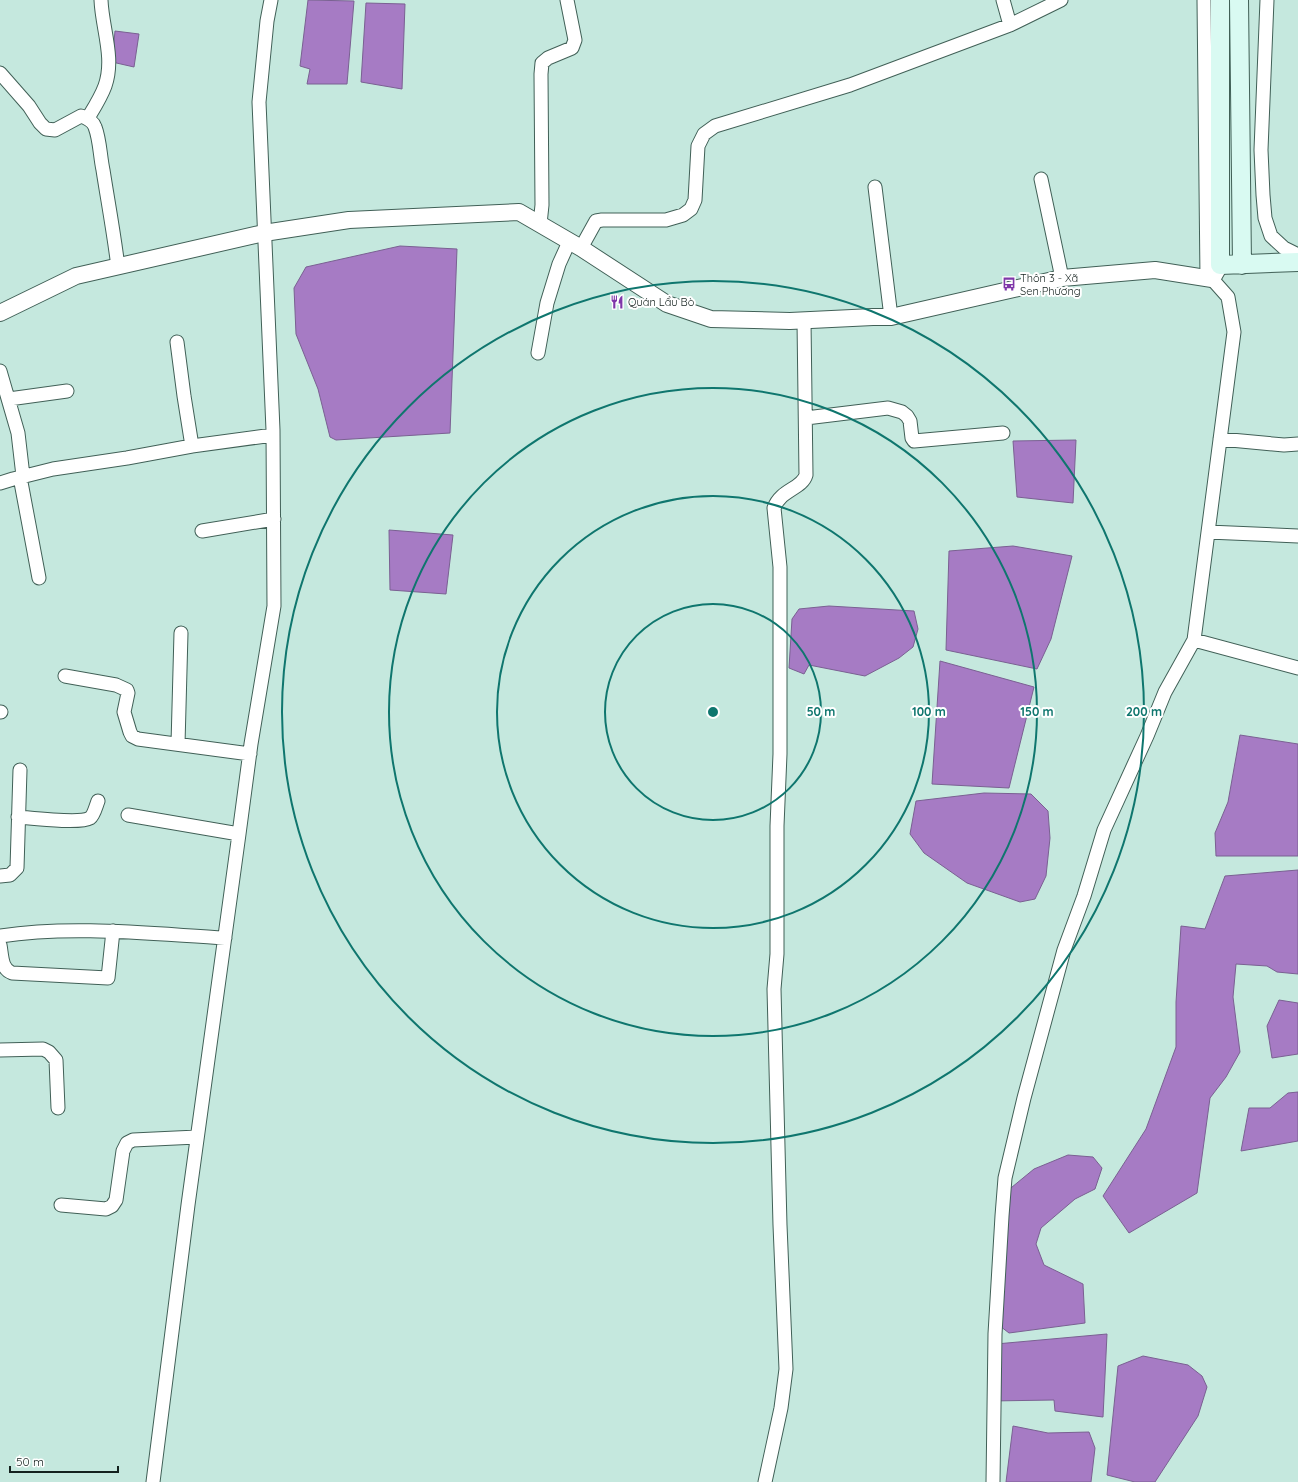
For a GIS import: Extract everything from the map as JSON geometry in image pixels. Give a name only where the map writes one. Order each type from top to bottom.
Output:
[{"type":"main road","points":[[1220,0],[1213,274],[1242,265],[1298,262]]},
{"type":"main road","points":[[1240,0],[1242,265]]},
{"type":"street","points":[[88,118],[105,86],[108,76],[108,58],[101,0]]},
{"type":"street","points":[[153,1482],[197,1137],[250,754],[274,606],[273,435],[259,102],[267,21],[271,0]]},
{"type":"street","points":[[540,224],[542,198],[542,63],[548,58],[572,48],[575,40],[567,0]]},
{"type":"street","points":[[1003,0],[1010,25]]},
{"type":"street","points":[[538,353],[547,303],[559,264],[596,221],[666,220],[683,215],[691,209],[695,200],[698,146],[704,134],[715,126],[850,85],[1010,25],[1061,0]]},
{"type":"street","points":[[993,1482],[995,1334],[1005,1178],[1024,1098],[1064,950],[1084,896],[1104,830],[1165,692],[1194,640],[1234,332],[1228,297],[1213,274],[1204,0]]},
{"type":"street","points":[[1267,0],[1261,150],[1265,218],[1270,236],[1277,243],[1298,255]]},
{"type":"street","points":[[0,73],[29,106],[40,123],[46,129],[55,130],[81,116],[88,118],[95,127],[118,267]]},
{"type":"street","points":[[1041,178],[1062,278]]},
{"type":"street","points":[[875,187],[891,317]]},
{"type":"street","points":[[0,313],[76,276],[264,233],[349,220],[519,212],[575,245],[667,304],[710,319],[804,321],[873,316],[891,317],[1062,278],[1155,270],[1213,274]]},
{"type":"street","points":[[765,1482],[781,1408],[786,1369],[780,1225],[774,989],[777,954],[777,826],[780,754],[780,567],[774,508],[777,501],[782,496],[805,480],[807,468],[804,321]]},
{"type":"street","points":[[177,342],[192,446]]},
{"type":"street","points":[[0,371],[18,434],[21,477],[39,578]]},
{"type":"street","points":[[9,399],[67,390]]},
{"type":"street","points":[[806,418],[888,408],[902,412],[908,416],[912,438],[914,441],[1003,433]]},
{"type":"street","points":[[0,483],[53,469],[127,458],[192,446],[273,435]]},
{"type":"street","points":[[1220,439],[1284,445],[1298,444]]},
{"type":"street","points":[[202,531],[274,519]]},
{"type":"street","points":[[1208,532],[1298,536]]},
{"type":"street","points":[[178,744],[181,633]]},
{"type":"street","points":[[1194,640],[1298,668]]},
{"type":"street","points":[[66,676],[124,688],[127,690],[128,693],[124,712],[132,736],[138,739],[250,754]]},
{"type":"street","points":[[0,876],[10,875],[17,868],[20,770]]},
{"type":"street","points":[[18,816],[59,820],[86,820],[92,817],[98,801]]},
{"type":"street","points":[[128,815],[239,834]]},
{"type":"street","points":[[0,936],[27,932],[113,931],[225,938]]},
{"type":"street","points":[[0,945],[4,968],[12,973],[108,978],[113,931]]},
{"type":"street","points":[[0,1050],[43,1049],[49,1052],[56,1060],[58,1108]]},
{"type":"street","points":[[61,1205],[106,1209],[112,1206],[116,1200],[123,1151],[127,1143],[133,1140],[197,1137]]},
{"type":"shaded area","points":[[308,0],[354,1],[347,84],[307,84],[310,69],[300,66]]},
{"type":"shaded area","points":[[366,3],[405,4],[402,89],[361,82]]},
{"type":"shaded area","points":[[115,31],[139,34],[134,67],[112,62]]},
{"type":"shaded area","points":[[400,246],[457,249],[450,433],[336,440],[330,437],[318,389],[296,334],[294,288],[306,267]]},
{"type":"shaded area","points":[[1076,440],[1073,503],[1017,497],[1013,441]]},
{"type":"shaded area","points":[[389,530],[453,535],[446,594],[390,590]]},
{"type":"shaded area","points":[[1013,546],[1072,556],[1051,639],[1037,669],[946,650],[949,551]]},
{"type":"shaded area","points":[[829,606],[914,611],[918,629],[913,647],[899,658],[865,676],[809,665],[804,674],[789,668],[792,619],[799,609]]},
{"type":"shaded area","points":[[940,661],[1034,687],[1009,788],[932,784]]},
{"type":"shaded area","points":[[1240,735],[1298,744],[1298,856],[1216,856],[1215,833],[1228,802]]},
{"type":"shaded area","points":[[984,793],[1031,794],[1048,811],[1050,838],[1046,876],[1035,899],[1020,902],[967,883],[924,853],[910,834],[916,801]]},
{"type":"shaded area","points":[[1298,870],[1298,974],[1277,972],[1267,966],[1236,964],[1233,997],[1240,1052],[1226,1077],[1210,1098],[1197,1193],[1129,1233],[1103,1196],[1146,1129],[1176,1047],[1176,1002],[1181,926],[1205,929],[1225,876]]},
{"type":"shaded area","points":[[1279,1000],[1298,1003],[1298,1054],[1272,1058],[1267,1026]]},
{"type":"shaded area","points":[[1298,1092],[1298,1141],[1241,1151],[1249,1108],[1270,1108],[1288,1093]]},
{"type":"shaded area","points":[[1068,1155],[1093,1157],[1102,1168],[1095,1189],[1075,1199],[1041,1228],[1036,1244],[1044,1265],[1083,1284],[1085,1323],[1009,1333],[1000,1326],[1006,1192],[1034,1169]]},
{"type":"shaded area","points":[[1107,1334],[1103,1417],[1055,1411],[1054,1400],[991,1401],[996,1344]]},
{"type":"shaded area","points":[[1143,1356],[1188,1365],[1202,1376],[1207,1387],[1198,1416],[1155,1482],[1135,1482],[1107,1475],[1118,1366]]},
{"type":"shaded area","points":[[1013,1426],[1048,1433],[1089,1432],[1095,1448],[1091,1482],[1006,1482]]},
{"type":"place","name":"Thôn 3 - Xã Sen Phương","points":[[1009,284]]},
{"type":"place","name":"Quán Lẩu Bò","points":[[617,302]]}]
